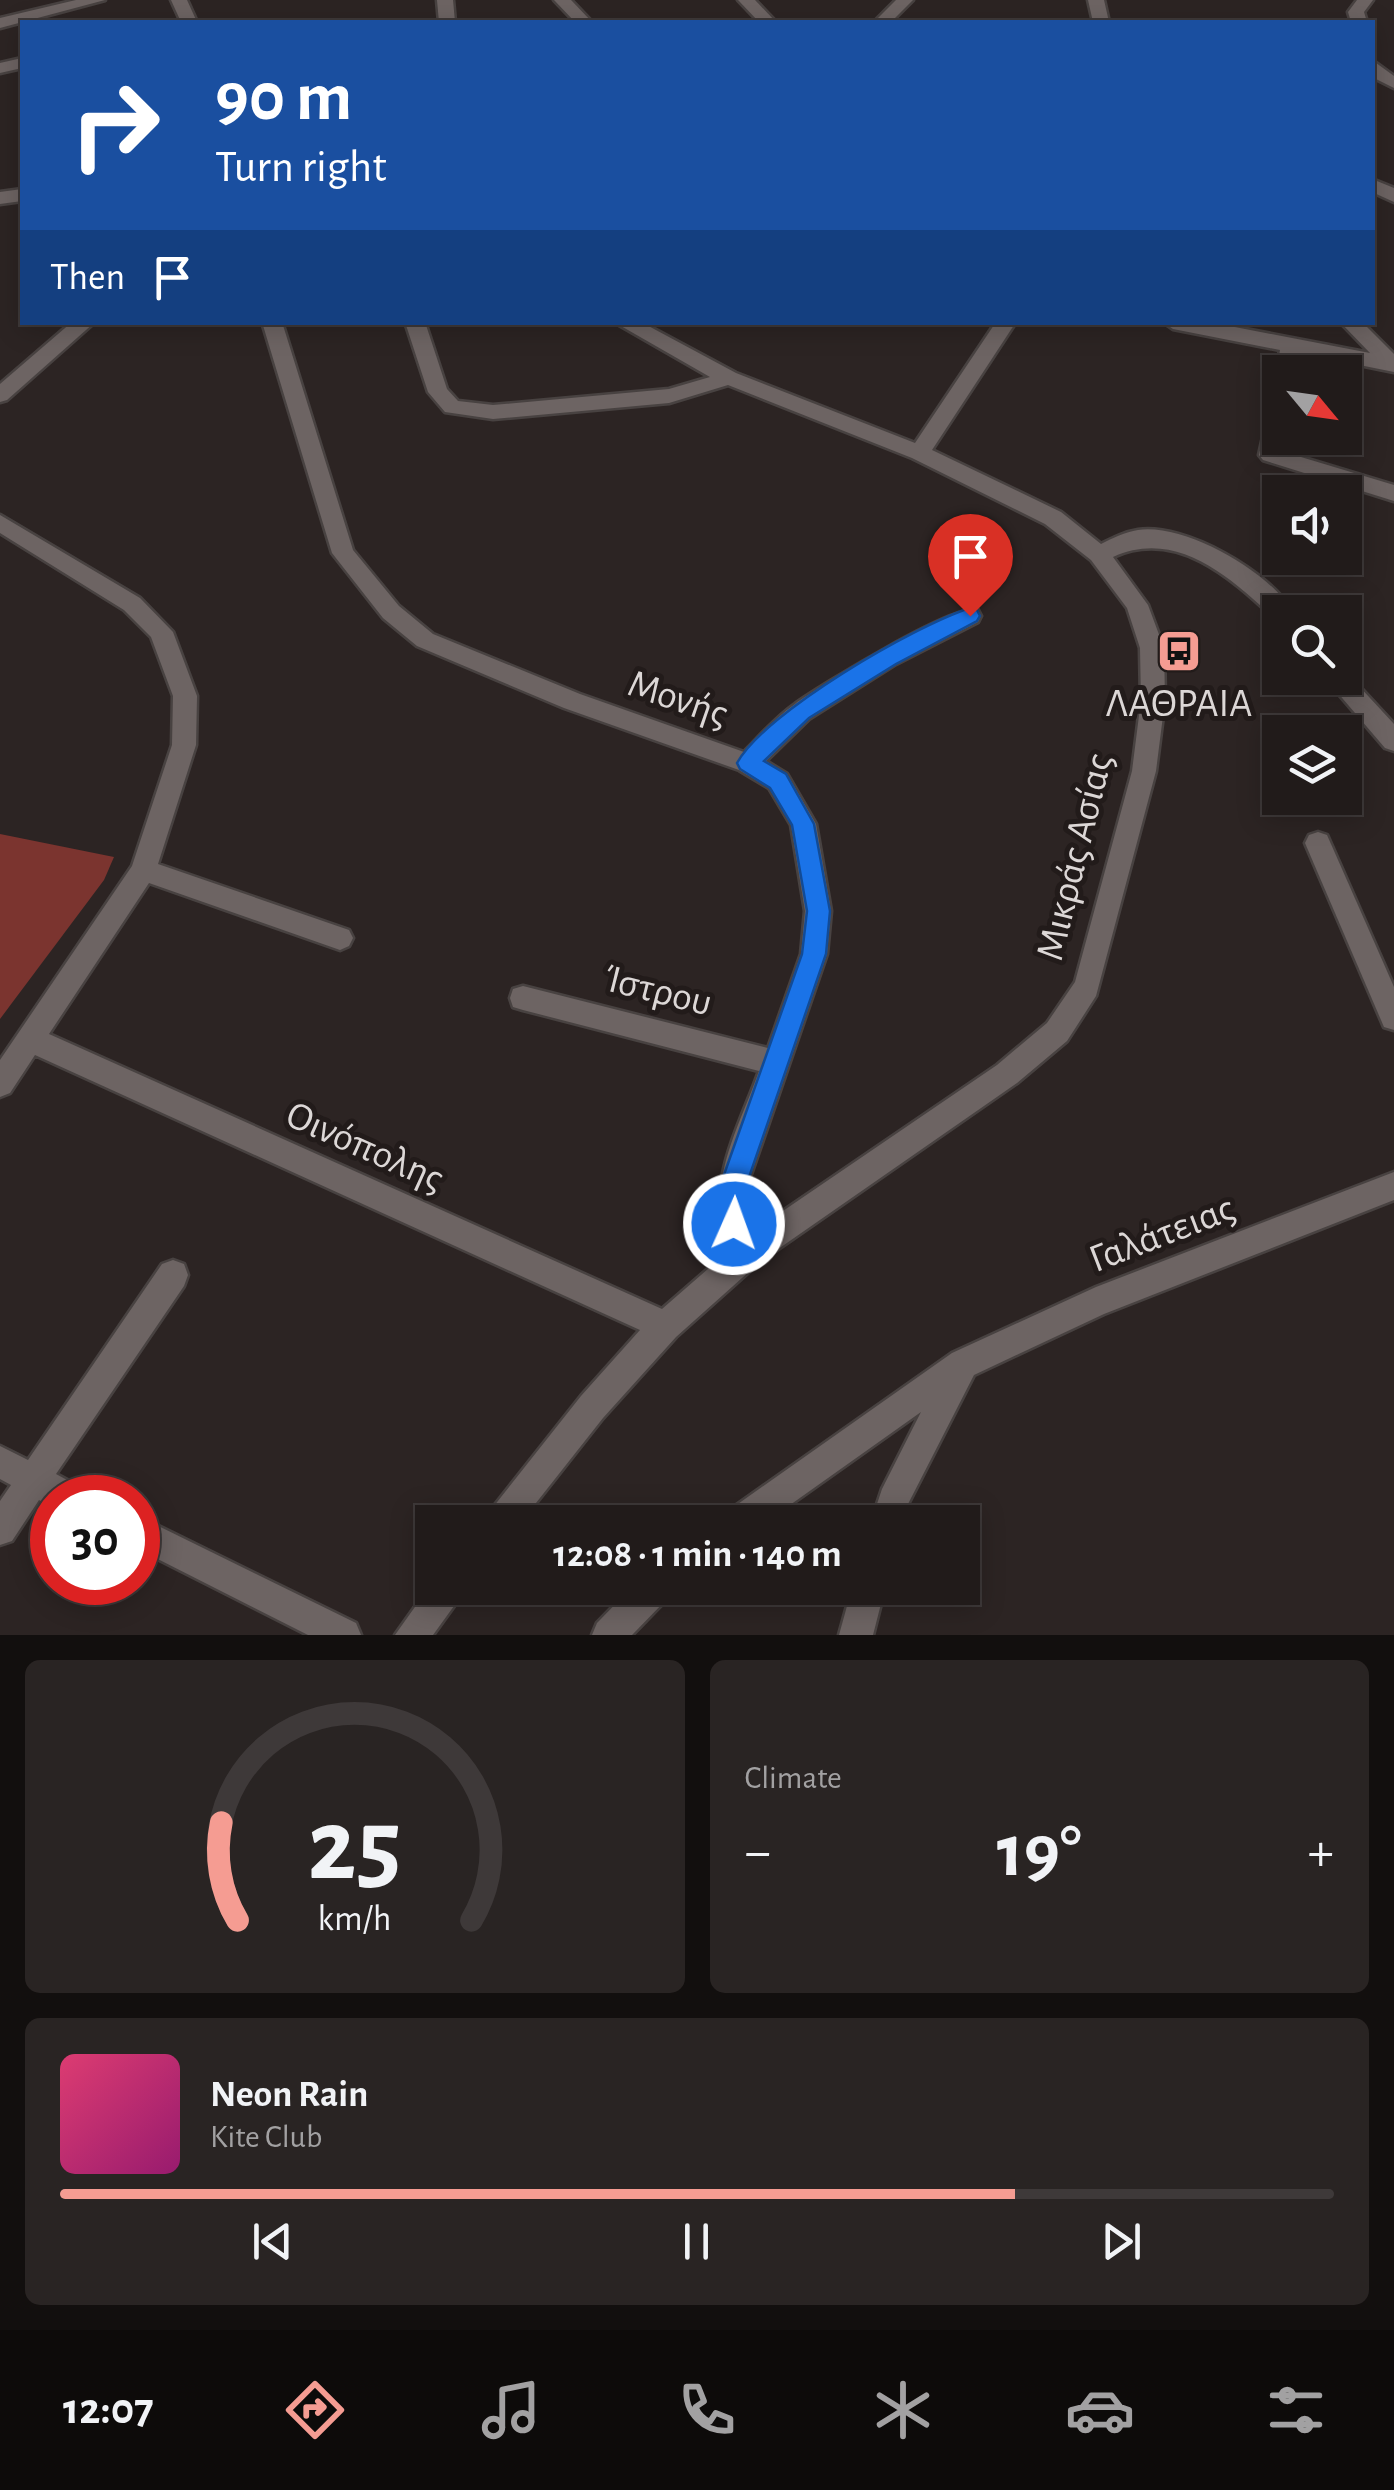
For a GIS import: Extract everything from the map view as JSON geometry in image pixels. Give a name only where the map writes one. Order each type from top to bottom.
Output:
[{"type":"street","points":[[0,23],[96,0]]},
{"type":"street","points":[[562,0],[582,20]]},
{"type":"street","points":[[746,0],[766,20]]},
{"type":"street","points":[[884,20],[906,0]]},
{"type":"street","points":[[0,395],[82,325]]},
{"type":"street","name":"Μονής","points":[[273,325],[343,554],[391,612],[425,640],[554,694],[748,763],[778,781],[803,824],[818,911],[814,954],[773,1062],[733,1186],[734,1224],[751,1251]]},
{"type":"street","points":[[416,325],[438,392],[452,408],[492,412],[670,396],[729,378]]},
{"type":"street","name":"Μικράς Ασίας","points":[[514,1505],[592,1407],[665,1326],[751,1251],[1007,1074],[1057,1032],[1087,987],[1144,771],[1153,700],[1152,648],[1137,605],[1098,554],[1053,518],[919,453],[729,378],[630,325]]},
{"type":"street","points":[[919,453],[1004,325]]},
{"type":"street","points":[[1189,325],[1393,364]]},
{"type":"street","points":[[1353,325],[1393,364]]},
{"type":"street","points":[[1289,355],[1291,346]]},
{"type":"street","points":[[1270,455],[1394,493]]},
{"type":"street","points":[[0,523],[117,594],[160,632],[185,696],[184,744],[144,870],[0,1084]]},
{"type":"street","points":[[1098,554],[1142,537],[1190,547],[1226,564],[1262,595]]},
{"type":"street","points":[[748,763],[801,712],[888,658],[970,616]]},
{"type":"street","points":[[1355,695],[1394,740]]},
{"type":"street","points":[[1318,843],[1394,1018]]},
{"type":"street","points":[[144,870],[340,938]]},
{"type":"street","name":"Ίστρου","points":[[523,998],[773,1062]]},
{"type":"street","name":"Οινόπολης","points":[[32,1040],[665,1326]]},
{"type":"street","name":"Γαλάτειας","points":[[763,1505],[963,1364],[1096,1302],[1394,1186]]},
{"type":"street","points":[[35,1475],[173,1275]]},
{"type":"street","points":[[892,1505],[963,1364]]},
{"type":"street","points":[[0,1462],[30,1479]]},
{"type":"street","points":[[0,1529],[30,1483]]},
{"type":"street","points":[[160,1543],[344,1635]]},
{"type":"street","points":[[412,1635],[436,1605]]},
{"type":"street","points":[[610,1635],[638,1605]]},
{"type":"street","points":[[856,1635],[864,1605]]},
{"type":"shaded area","points":[[0,834],[114,857],[104,880],[0,1019]]},
{"type":"place","name":"ΛΑΘΡΑΙΑ","points":[[1179,651]]},
{"type":"route","points":[[734,1224],[733,1186],[773,1062],[814,954],[818,911],[803,824],[778,781],[748,763],[801,712],[888,658],[970,616]]}]
